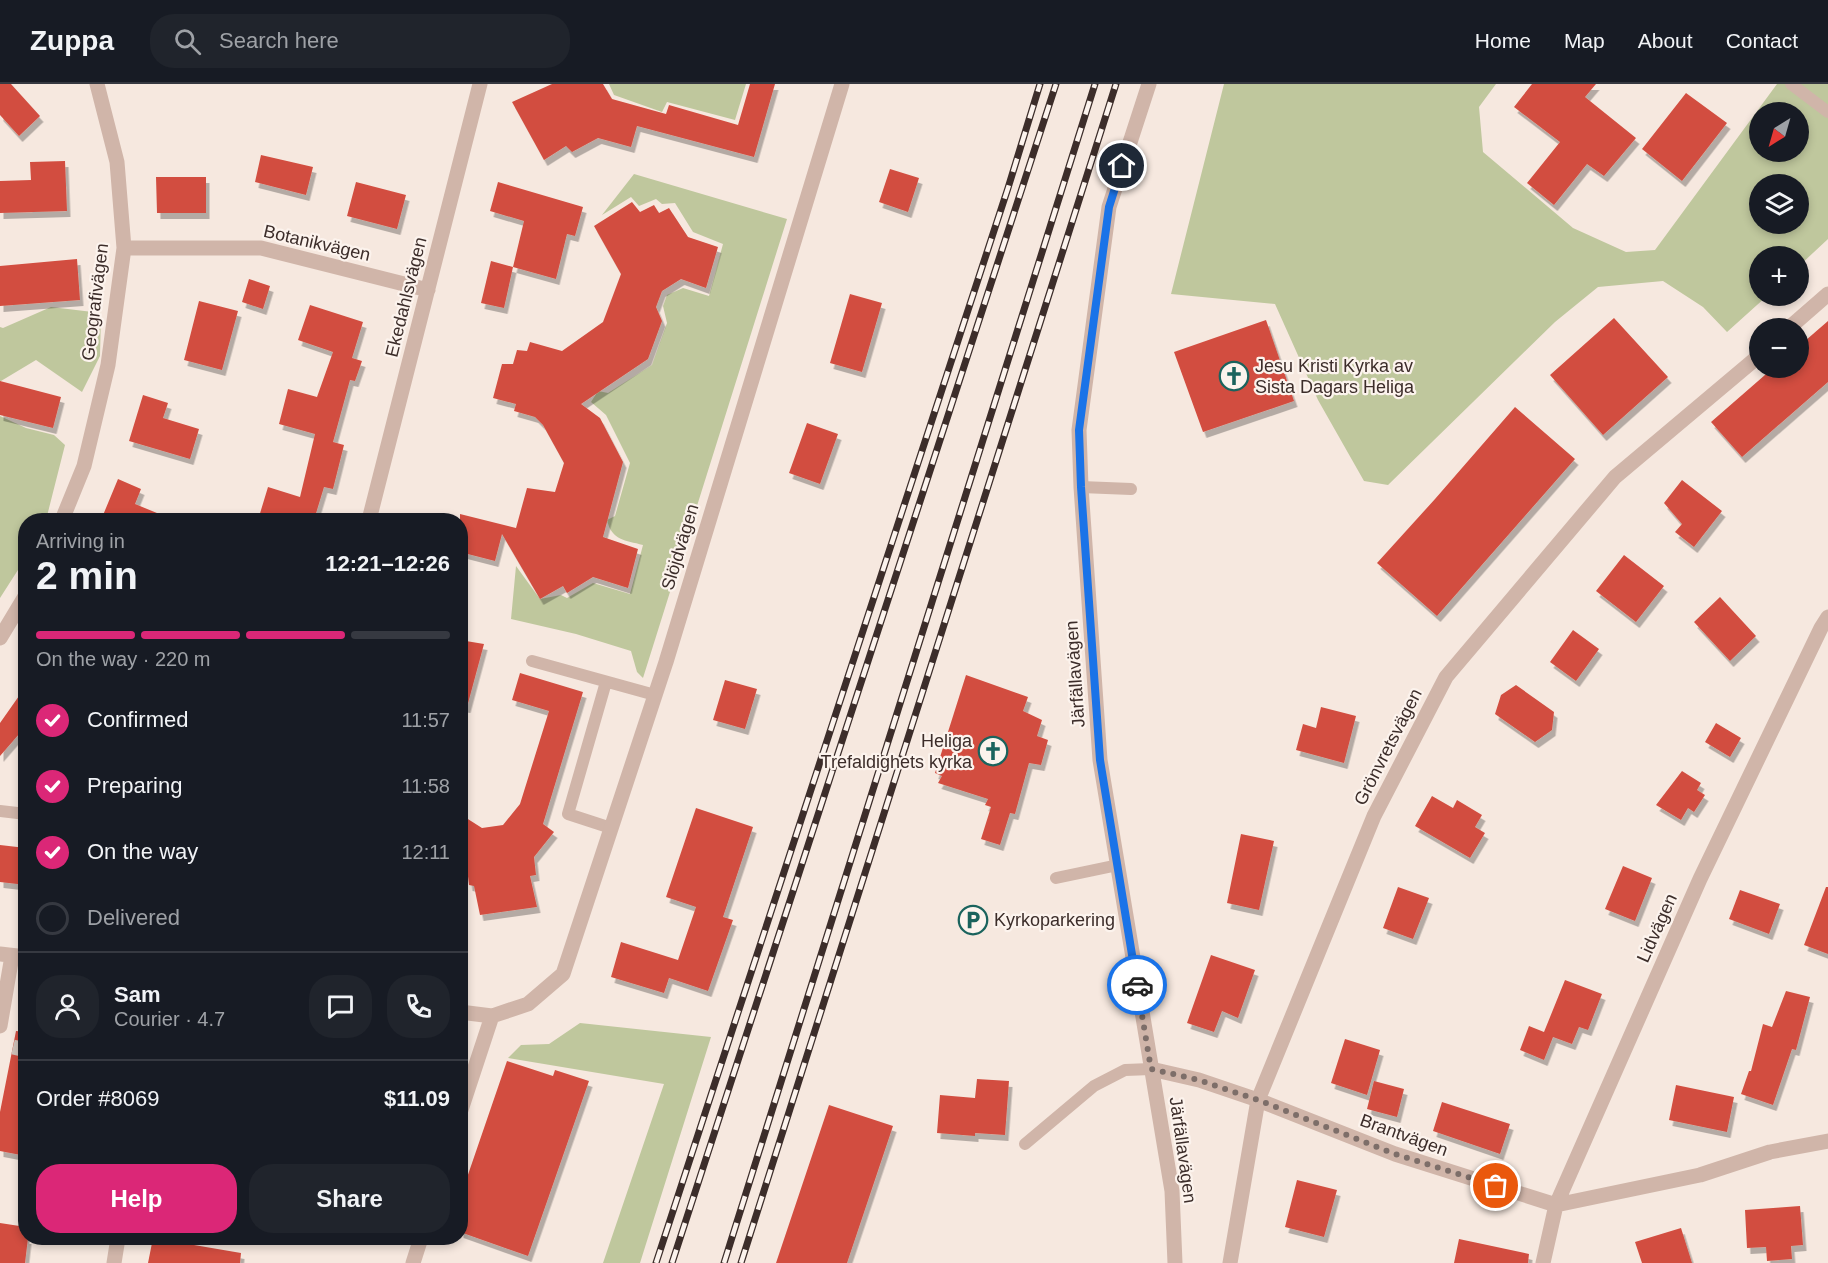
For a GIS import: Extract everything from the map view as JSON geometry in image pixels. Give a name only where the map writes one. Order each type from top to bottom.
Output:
[{"type":"street","name":"Geografivägen","points":[[65,513],[84,466],[108,365],[124,248],[117,162],[98,84]]},
{"type":"street","name":"Ekedahlsvägen","points":[[371,513],[480,84]]},
{"type":"street","name":"Slöjdvägen","points":[[492,1016],[528,1004],[563,974],[655,695],[842,84]]},
{"type":"street","name":"Järfällavägen","points":[[1149,84],[1109,207],[1079,430],[1100,760],[1172,1191],[1175,1263]]},
{"type":"street","name":"Botanikvägen","points":[[124,248],[261,248],[428,290]]},
{"type":"street","points":[[1800,318],[1828,294]]},
{"type":"street","name":"Grönvretsvägen","points":[[1230,1263],[1258,1100],[1374,816],[1446,677],[1614,477],[1749,363]]},
{"type":"street","points":[[0,638],[18,608]]},
{"type":"street","name":"Lidvägen","points":[[1543,1263],[1556,1205],[1700,879],[1828,617]]},
{"type":"street","points":[[0,1026],[13,956]]},
{"type":"street","points":[[468,1012],[492,1016],[468,1089]]},
{"type":"street","name":"Brantvägen","points":[[1151,1069],[1199,1080],[1258,1100],[1395,1154],[1556,1205],[1700,1175],[1770,1152],[1828,1141]]},
{"type":"street","points":[[114,1263],[117,1245]]},
{"type":"street","points":[[413,1263],[419,1245]]},
{"type":"lane","points":[[1791,84],[1828,112]]},
{"type":"lane","points":[[1081,487],[1131,489]]},
{"type":"lane","points":[[532,661],[655,695]]},
{"type":"lane","points":[[606,682],[568,814],[611,828]]},
{"type":"lane","points":[[0,811],[18,813]]},
{"type":"lane","points":[[1056,878],[1118,865]]},
{"type":"lane","name":"Brantvägen","points":[[1025,1144],[1094,1086],[1125,1070],[1151,1069]]},
{"type":"green space","points":[[609,84],[746,84],[735,120],[667,102],[662,112],[614,95]]},
{"type":"green space","points":[[1224,84],[1496,84],[1479,107],[1483,152],[1573,228],[1626,252],[1655,250],[1749,122],[1749,162],[1809,162],[1809,102],[1764,102],[1777,84],[1828,84],[1828,239],[1809,257],[1809,246],[1749,246],[1749,306],[1756,306],[1727,332],[1703,307],[1663,281],[1598,287],[1555,322],[1388,485],[1364,481],[1318,400],[1275,304],[1171,294]]},
{"type":"green space","points":[[634,174],[787,219],[643,678],[637,672],[631,651],[576,634],[511,619],[516,566],[540,599],[561,595],[567,598],[593,583],[630,594],[643,545],[616,536],[607,520],[615,516],[630,463],[606,415],[591,402],[598,391],[608,393],[652,365],[667,323],[663,306],[667,295],[683,288],[709,296],[723,244],[693,232],[675,203],[662,204],[656,199],[639,206],[631,197],[602,215]]},
{"type":"green space","points":[[51,307],[101,313],[100,356],[82,392],[36,360],[1,381],[0,386],[0,327],[3,328]]},
{"type":"green space","points":[[0,416],[26,428],[54,435],[65,445],[48,513],[18,513],[18,570],[0,598]]},
{"type":"green space","points":[[580,1023],[711,1037],[640,1263],[603,1263],[664,1084],[508,1058],[521,1045],[549,1044]]},
{"type":"building","points":[[0,84],[11,84],[40,116],[19,136],[0,115]]},
{"type":"building","points":[[552,84],[603,84],[612,99],[666,114],[669,105],[738,125],[750,84],[775,84],[754,157],[637,126],[631,147],[598,138],[572,152],[566,146],[544,160],[512,102]]},
{"type":"building","points":[[1532,84],[1596,84],[1585,97],[1636,138],[1604,176],[1587,164],[1554,205],[1527,183],[1560,142],[1514,107]]},
{"type":"building","points":[[1686,93],[1727,123],[1682,181],[1642,149]]},
{"type":"building","points":[[261,155],[313,167],[306,195],[255,182]]},
{"type":"building","points":[[65,161],[67,211],[0,213],[0,181],[31,180],[30,162]]},
{"type":"building","points":[[890,169],[919,178],[908,212],[879,202]]},
{"type":"building","points":[[156,177],[206,177],[206,213],[157,213]]},
{"type":"building","points":[[356,182],[406,195],[397,229],[347,216]]},
{"type":"building","points":[[498,182],[583,207],[575,236],[567,234],[556,279],[513,267],[524,221],[490,211]]},
{"type":"building","points":[[632,202],[640,212],[654,205],[659,213],[669,208],[688,237],[718,247],[706,288],[681,279],[662,291],[656,307],[662,321],[648,359],[581,404],[600,418],[623,462],[603,537],[638,549],[628,588],[593,577],[567,593],[563,586],[540,599],[502,534],[495,561],[468,554],[468,516],[516,528],[527,488],[555,492],[564,463],[543,425],[535,417],[514,411],[516,404],[493,398],[502,364],[513,364],[517,350],[527,351],[530,342],[562,351],[603,322],[621,274],[594,226]]},
{"type":"building","points":[[77,259],[80,300],[0,306],[0,266]]},
{"type":"building","points":[[491,261],[513,267],[504,308],[481,303]]},
{"type":"building","points":[[249,279],[270,286],[263,309],[242,302]]},
{"type":"building","points":[[850,294],[882,303],[862,372],[830,363]]},
{"type":"building","points":[[199,301],[238,311],[222,370],[184,360]]},
{"type":"building","points":[[310,305],[363,322],[352,358],[362,361],[355,381],[350,380],[333,442],[344,445],[333,489],[324,487],[316,513],[260,513],[268,487],[300,497],[315,434],[279,424],[288,389],[317,397],[333,352],[298,340]]},
{"type":"building","points":[[1614,318],[1668,377],[1603,435],[1550,375]]},
{"type":"building","name":"Jesu Kristi Kyrka av Sista Dagars Heliga","points":[[1266,320],[1294,401],[1203,432],[1174,352]]},
{"type":"building","points":[[1828,321],[1828,382],[1742,457],[1711,422],[1762,378],[1809,378],[1809,337]]},
{"type":"building","points":[[0,381],[61,397],[53,428],[0,415]]},
{"type":"building","points":[[143,395],[168,403],[163,418],[199,429],[190,459],[129,441]]},
{"type":"building","points":[[1515,407],[1575,459],[1437,616],[1377,563]]},
{"type":"building","points":[[807,423],[838,434],[820,484],[789,473]]},
{"type":"building","points":[[118,479],[141,489],[135,504],[157,513],[104,513]]},
{"type":"building","points":[[1682,480],[1722,511],[1694,547],[1675,532],[1682,524],[1664,503]]},
{"type":"building","points":[[1624,555],[1664,586],[1636,622],[1596,591]]},
{"type":"building","points":[[1720,597],[1756,636],[1730,661],[1694,622]]},
{"type":"building","points":[[1573,630],[1599,649],[1576,681],[1550,662]]},
{"type":"building","points":[[468,641],[484,644],[468,703]]},
{"type":"building","points":[[520,673],[583,692],[543,824],[554,832],[534,857],[536,875],[530,876],[537,907],[480,915],[474,886],[469,885],[468,819],[482,828],[503,825],[520,804],[549,711],[512,700]]},
{"type":"building","name":"Heliga Trefaldighets kyrka","points":[[966,675],[1028,697],[1023,711],[1042,720],[1037,736],[1048,740],[1041,765],[1029,763],[1015,814],[1010,813],[1000,845],[981,839],[991,807],[985,805],[988,799],[938,783],[942,776],[935,773]]},
{"type":"building","points":[[725,680],[757,689],[745,729],[713,720]]},
{"type":"building","points":[[1516,685],[1554,712],[1552,730],[1535,742],[1495,714],[1501,695]]},
{"type":"building","points":[[18,697],[18,735],[0,756],[0,723]]},
{"type":"building","points":[[1321,707],[1356,716],[1344,763],[1296,750],[1303,724],[1316,728]]},
{"type":"building","points":[[1716,723],[1741,738],[1730,757],[1705,742]]},
{"type":"building","points":[[1682,771],[1701,783],[1697,790],[1705,795],[1694,812],[1688,808],[1681,820],[1656,805]]},
{"type":"building","points":[[1432,796],[1453,808],[1457,800],[1482,815],[1475,827],[1485,833],[1470,858],[1415,826]]},
{"type":"building","points":[[696,808],[753,827],[723,917],[733,920],[708,991],[669,978],[664,993],[611,977],[621,942],[678,960],[696,907],[666,897]]},
{"type":"building","points":[[1241,834],[1274,841],[1259,910],[1227,903]]},
{"type":"building","points":[[0,845],[18,847],[18,884],[0,882]]},
{"type":"building","points":[[1623,866],[1652,878],[1635,921],[1605,909]]},
{"type":"building","points":[[1398,887],[1429,898],[1413,939],[1383,928]]},
{"type":"building","points":[[1826,887],[1828,887],[1828,954],[1804,945]]},
{"type":"building","points":[[1740,890],[1780,904],[1769,934],[1729,919]]},
{"type":"building","points":[[1211,955],[1255,970],[1238,1018],[1222,1011],[1214,1032],[1187,1023]]},
{"type":"building","points":[[1565,980],[1602,994],[1588,1030],[1579,1027],[1572,1044],[1553,1037],[1544,1060],[1520,1050],[1529,1026],[1544,1032]]},
{"type":"building","points":[[1786,991],[1810,997],[1796,1050],[1792,1049],[1773,1105],[1741,1094],[1749,1071],[1751,1071],[1763,1024],[1772,1027]]},
{"type":"building","points":[[16,1031],[18,1031],[18,1154],[0,1151],[0,1112]]},
{"type":"building","points":[[1345,1039],[1380,1050],[1367,1095],[1331,1083]]},
{"type":"building","points":[[507,1061],[553,1076],[555,1070],[589,1081],[528,1256],[468,1235],[468,1175]]},
{"type":"building","points":[[977,1079],[1009,1081],[1005,1135],[975,1133],[975,1136],[937,1133],[940,1095],[975,1098]]},
{"type":"building","points":[[1374,1081],[1404,1089],[1397,1117],[1367,1109]]},
{"type":"building","points":[[1676,1085],[1734,1097],[1727,1132],[1669,1120]]},
{"type":"building","points":[[1442,1102],[1510,1124],[1500,1154],[1433,1131]]},
{"type":"building","points":[[829,1105],[893,1126],[847,1263],[776,1263]]},
{"type":"building","points":[[1297,1180],[1337,1190],[1324,1237],[1285,1227]]},
{"type":"building","points":[[1800,1206],[1803,1245],[1791,1246],[1792,1259],[1767,1261],[1766,1247],[1747,1248],[1745,1210]]},
{"type":"building","points":[[0,1223],[18,1226],[18,1245],[27,1245],[25,1263],[0,1263]]},
{"type":"building","points":[[1681,1228],[1692,1263],[1642,1263],[1635,1242]]},
{"type":"building","points":[[1459,1239],[1529,1254],[1528,1263],[1454,1263]]},
{"type":"building","points":[[152,1245],[194,1245],[241,1253],[240,1263],[148,1263]]},
{"type":"tunnel","points":[[13,1047],[18,1048]]},
{"type":"railway","points":[[656,1263],[1040,84]]},
{"type":"railway","points":[[672,1263],[1056,84]]},
{"type":"railway","points":[[724,1263],[1095,84]]},
{"type":"railway","points":[[741,1263],[1116,84]]},
{"type":"way so far","points":[[1137,985],[1151,1069],[1199,1080],[1258,1100],[1395,1154],[1496,1186]]},
{"type":"place","name":"Jesu Kristi Kyrka av Sista Dagars Heliga","points":[[1234,376]]},
{"type":"place","name":"Heliga Trefaldighets kyrka","points":[[993,751]]},
{"type":"place","name":"Kyrkoparkering","points":[[973,920]]},
{"type":"route","points":[[1122,166],[1109,207],[1079,430],[1100,760],[1137,985]]}]
